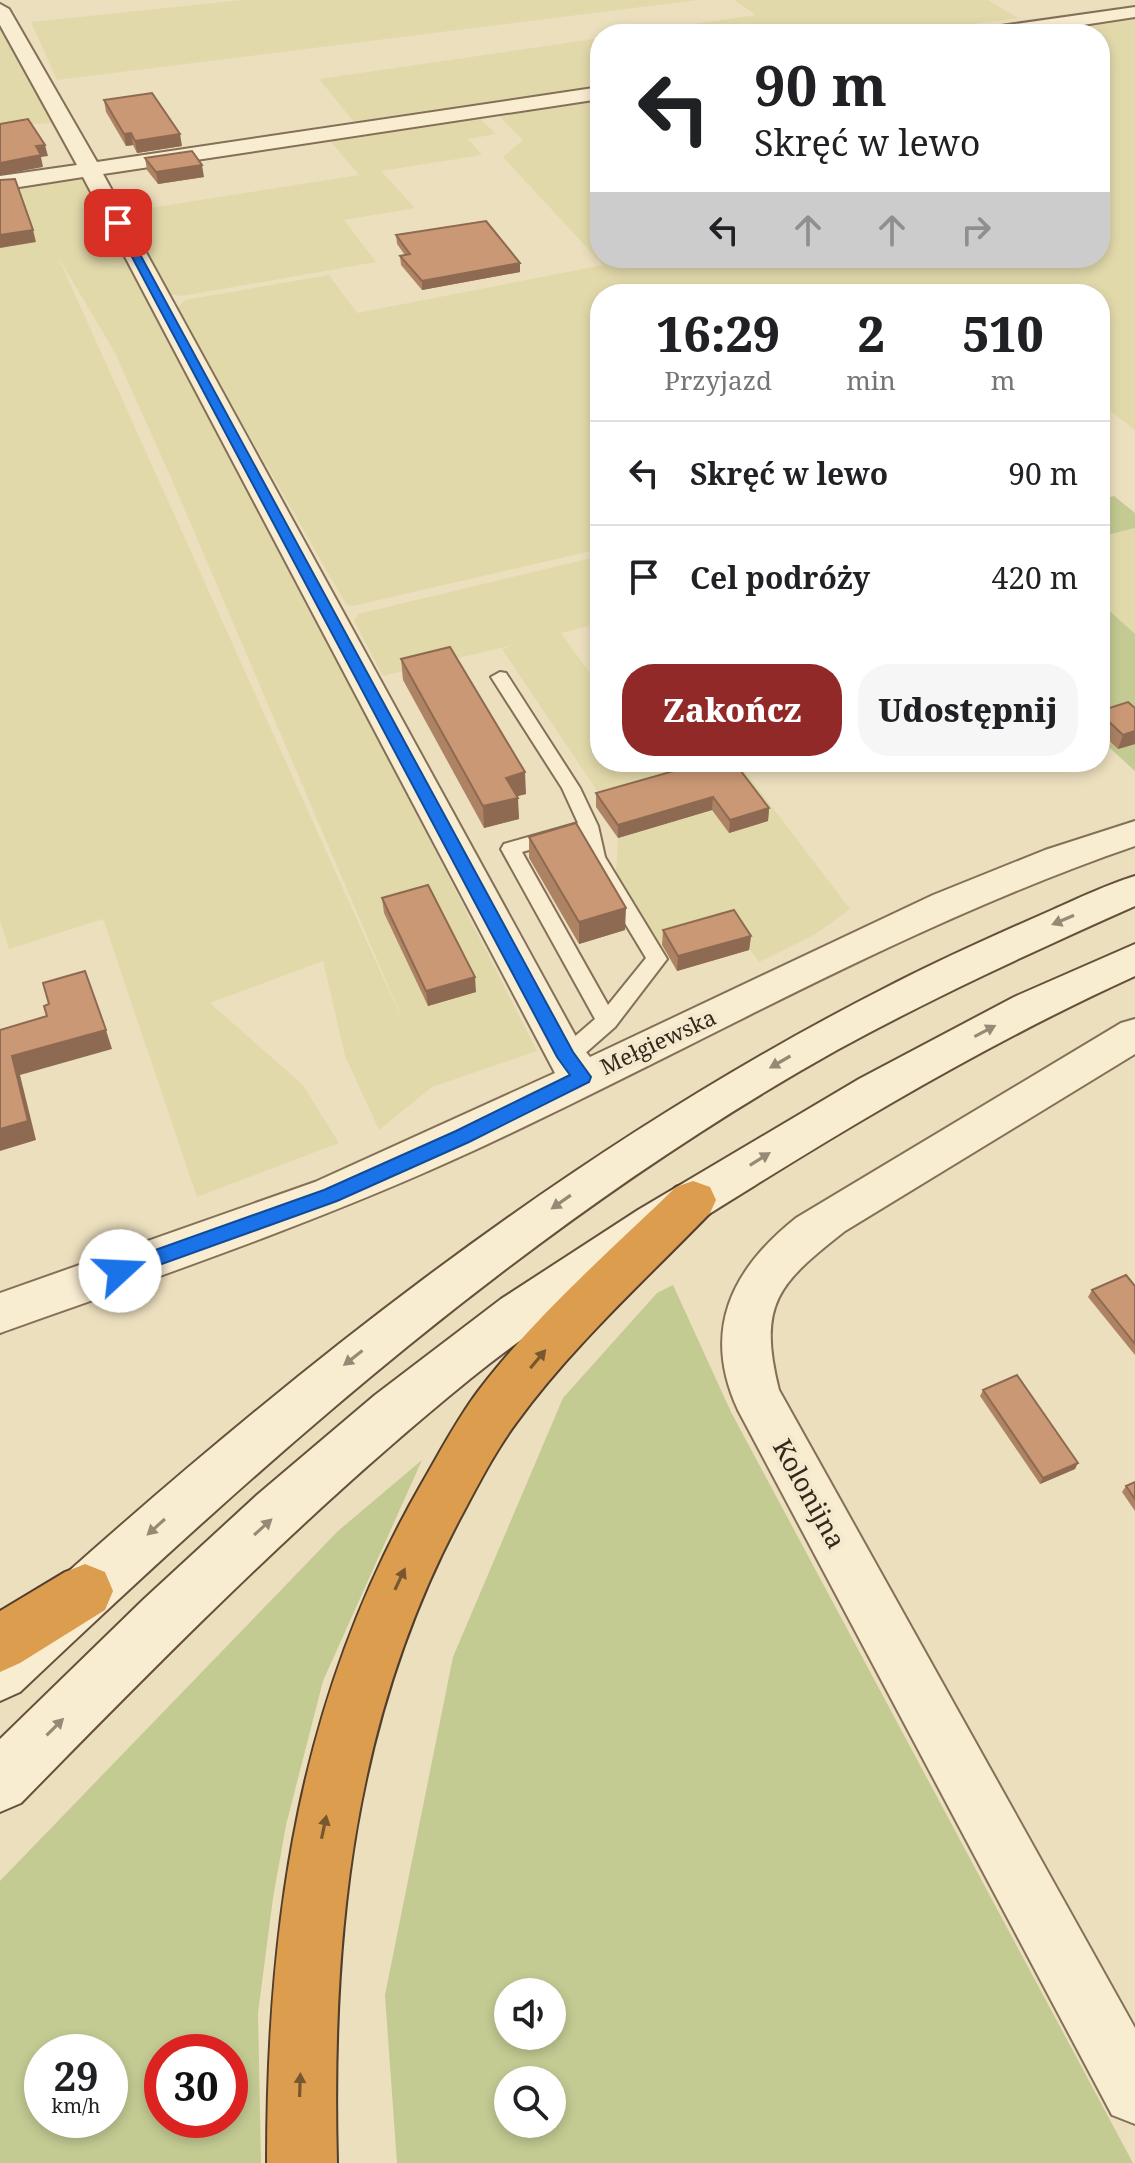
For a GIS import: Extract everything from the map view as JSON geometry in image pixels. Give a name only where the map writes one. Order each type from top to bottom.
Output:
[{"type":"highway","points":[[302,2163],[299,2105],[303,1977],[317,1862],[338,1761],[365,1671],[397,1584],[441,1497],[500,1404],[547,1348],[693,1200]]},
{"type":"highway","points":[[0,1643],[85,1591]]},
{"type":"main road","points":[[0,1672],[222,1468],[345,1364],[476,1263],[592,1180],[727,1093],[888,1003],[1020,939],[1135,890]]},
{"type":"main road","points":[[0,1782],[246,1542],[383,1421],[513,1319],[693,1200],[907,1073],[1009,1018],[1135,959]]},
{"type":"street","points":[[0,9],[90,169],[574,1067]]},
{"type":"street","points":[[1054,24],[1135,12]]},
{"type":"street","points":[[0,183],[590,94]]},
{"type":"street","name":"Mełgiewska","points":[[0,1313],[331,1195],[462,1137],[574,1067],[946,904],[1058,859],[1135,833]]},
{"type":"street","name":"Kolonijna","points":[[1135,1034],[829,1218],[782,1253],[757,1286],[747,1318],[745,1347],[755,1394],[1135,2092]]},
{"type":"lane","points":[[500,677],[571,788],[589,826],[595,857],[657,959],[574,1067]]},
{"type":"lane","points":[[589,826],[511,849],[607,1021]]},
{"type":"shaded area","points":[[242,0],[698,0],[57,80],[31,22]]},
{"type":"shaded area","points":[[734,0],[988,0],[1018,18],[973,24],[694,24],[756,15]]},
{"type":"shaded area","points":[[0,12],[55,123],[0,126]]},
{"type":"shaded area","points":[[1135,15],[1135,430],[1110,411],[1110,284],[590,284],[590,551],[353,606],[346,604],[176,308],[185,300],[329,275],[357,313],[590,268],[1110,268],[1110,24],[1073,24]]},
{"type":"shaded area","points":[[590,39],[590,92],[358,127],[319,79]]},
{"type":"shaded area","points":[[590,96],[590,251],[503,157],[523,140],[493,110]]},
{"type":"shaded area","points":[[475,113],[496,134],[468,139],[482,155],[381,171],[415,208],[344,220],[376,262],[182,296],[168,294],[124,212],[359,175],[325,135]]},
{"type":"shaded area","points":[[79,177],[86,179],[292,568],[537,1051],[432,1087],[379,1130],[345,1056],[323,961],[210,1003],[303,1085],[339,1143],[197,1197],[103,919],[9,949],[0,921],[0,188]],"holes":[[[58,257],[114,351],[172,480],[410,1037]]]},
{"type":"shaded area","points":[[1135,528],[1135,634],[1110,611],[1110,534]]},
{"type":"shaded area","points":[[590,558],[590,626],[561,633],[590,673],[590,772],[746,772],[850,909],[816,934],[759,962],[732,925],[661,945],[616,875],[618,838],[676,820],[606,804],[502,649],[513,645],[383,676],[354,621],[358,614]]},
{"type":"green space","points":[[1114,496],[1135,513],[1135,528],[1110,534],[1110,497]]},
{"type":"green space","points":[[1110,611],[1135,634],[1135,771],[1110,748]]},
{"type":"green space","points":[[673,1285],[731,1412],[1133,2163],[397,2163],[385,1995],[453,1657],[563,1398],[657,1293]]},
{"type":"green space","points":[[422,1460],[323,1681],[286,1825],[258,2013],[261,2163],[0,2163],[0,1881],[338,1531]]},
{"type":"building","points":[[152,93],[180,134],[135,141],[131,133],[124,134],[104,100]]},
{"type":"building","points":[[28,119],[45,145],[36,146],[41,155],[0,163],[0,124]]},
{"type":"building","points":[[192,151],[202,165],[156,172],[145,158]]},
{"type":"building","points":[[15,179],[33,230],[0,235],[0,180]]},
{"type":"building","points":[[486,221],[520,263],[422,281],[400,256],[410,254],[396,235]]},
{"type":"building","points":[[450,647],[525,772],[506,778],[518,798],[483,806],[401,659]]},
{"type":"building","points":[[1128,702],[1135,708],[1135,731],[1123,735],[1110,723],[1110,708]]},
{"type":"building","points":[[670,772],[742,772],[769,808],[730,820],[713,797],[618,825],[596,793]]},
{"type":"building","points":[[576,823],[626,908],[579,922],[529,837]]},
{"type":"building","points":[[428,885],[475,977],[426,991],[382,898]]},
{"type":"building","points":[[734,910],[751,936],[678,956],[663,930]]},
{"type":"building","points":[[85,971],[106,1030],[12,1056],[28,1121],[0,1129],[0,1030],[47,1016],[44,1006],[49,1004],[43,983]]},
{"type":"building","points":[[1126,1275],[1135,1286],[1135,1344],[1092,1290]]},
{"type":"building","points":[[1017,1375],[1078,1463],[1043,1478],[983,1390]]},
{"type":"building","points":[[1135,1482],[1135,1499],[1126,1486]]},
{"type":"route","points":[[118,223],[566,1057],[582,1077],[462,1137],[331,1195],[120,1271]]}]
